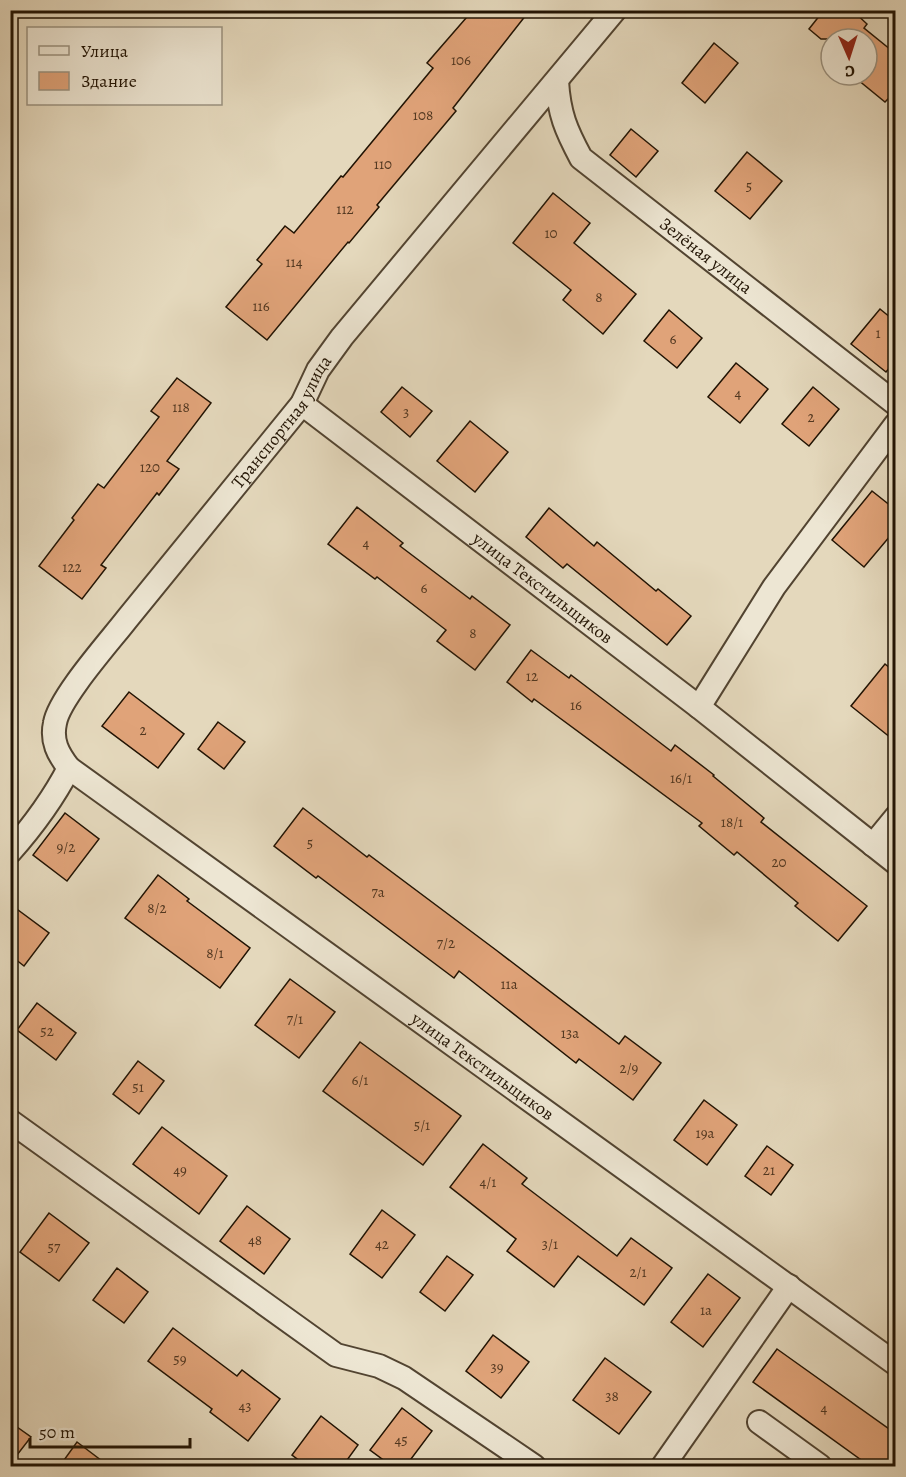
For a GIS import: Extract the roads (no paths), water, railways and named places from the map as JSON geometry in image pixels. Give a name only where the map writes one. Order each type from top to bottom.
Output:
[{"type":"street","name":"Транспортная улица","points":[[69,768],[54,743],[55,721],[65,699],[102,650],[302,404],[318,370],[342,336],[615,10]]},
{"type":"street","name":"Зелёная улица","points":[[557,81],[564,127],[581,158],[896,404]]},
{"type":"street","name":"улица Текстильщиков","points":[[302,404],[699,707],[896,863]]},
{"type":"street","points":[[699,707],[774,587],[896,424]]},
{"type":"street","name":"улица Текстильщиков","points":[[69,768],[896,1364]]},
{"type":"street","points":[[10,852],[37,820],[69,768]]},
{"type":"street","points":[[873,845],[896,817]]},
{"type":"street","points":[[10,1121],[336,1355],[379,1366],[404,1377],[534,1467]]},
{"type":"street","points":[[663,1467],[789,1286]]},
{"type":"street","points":[[759,1422],[820,1467]]}]
